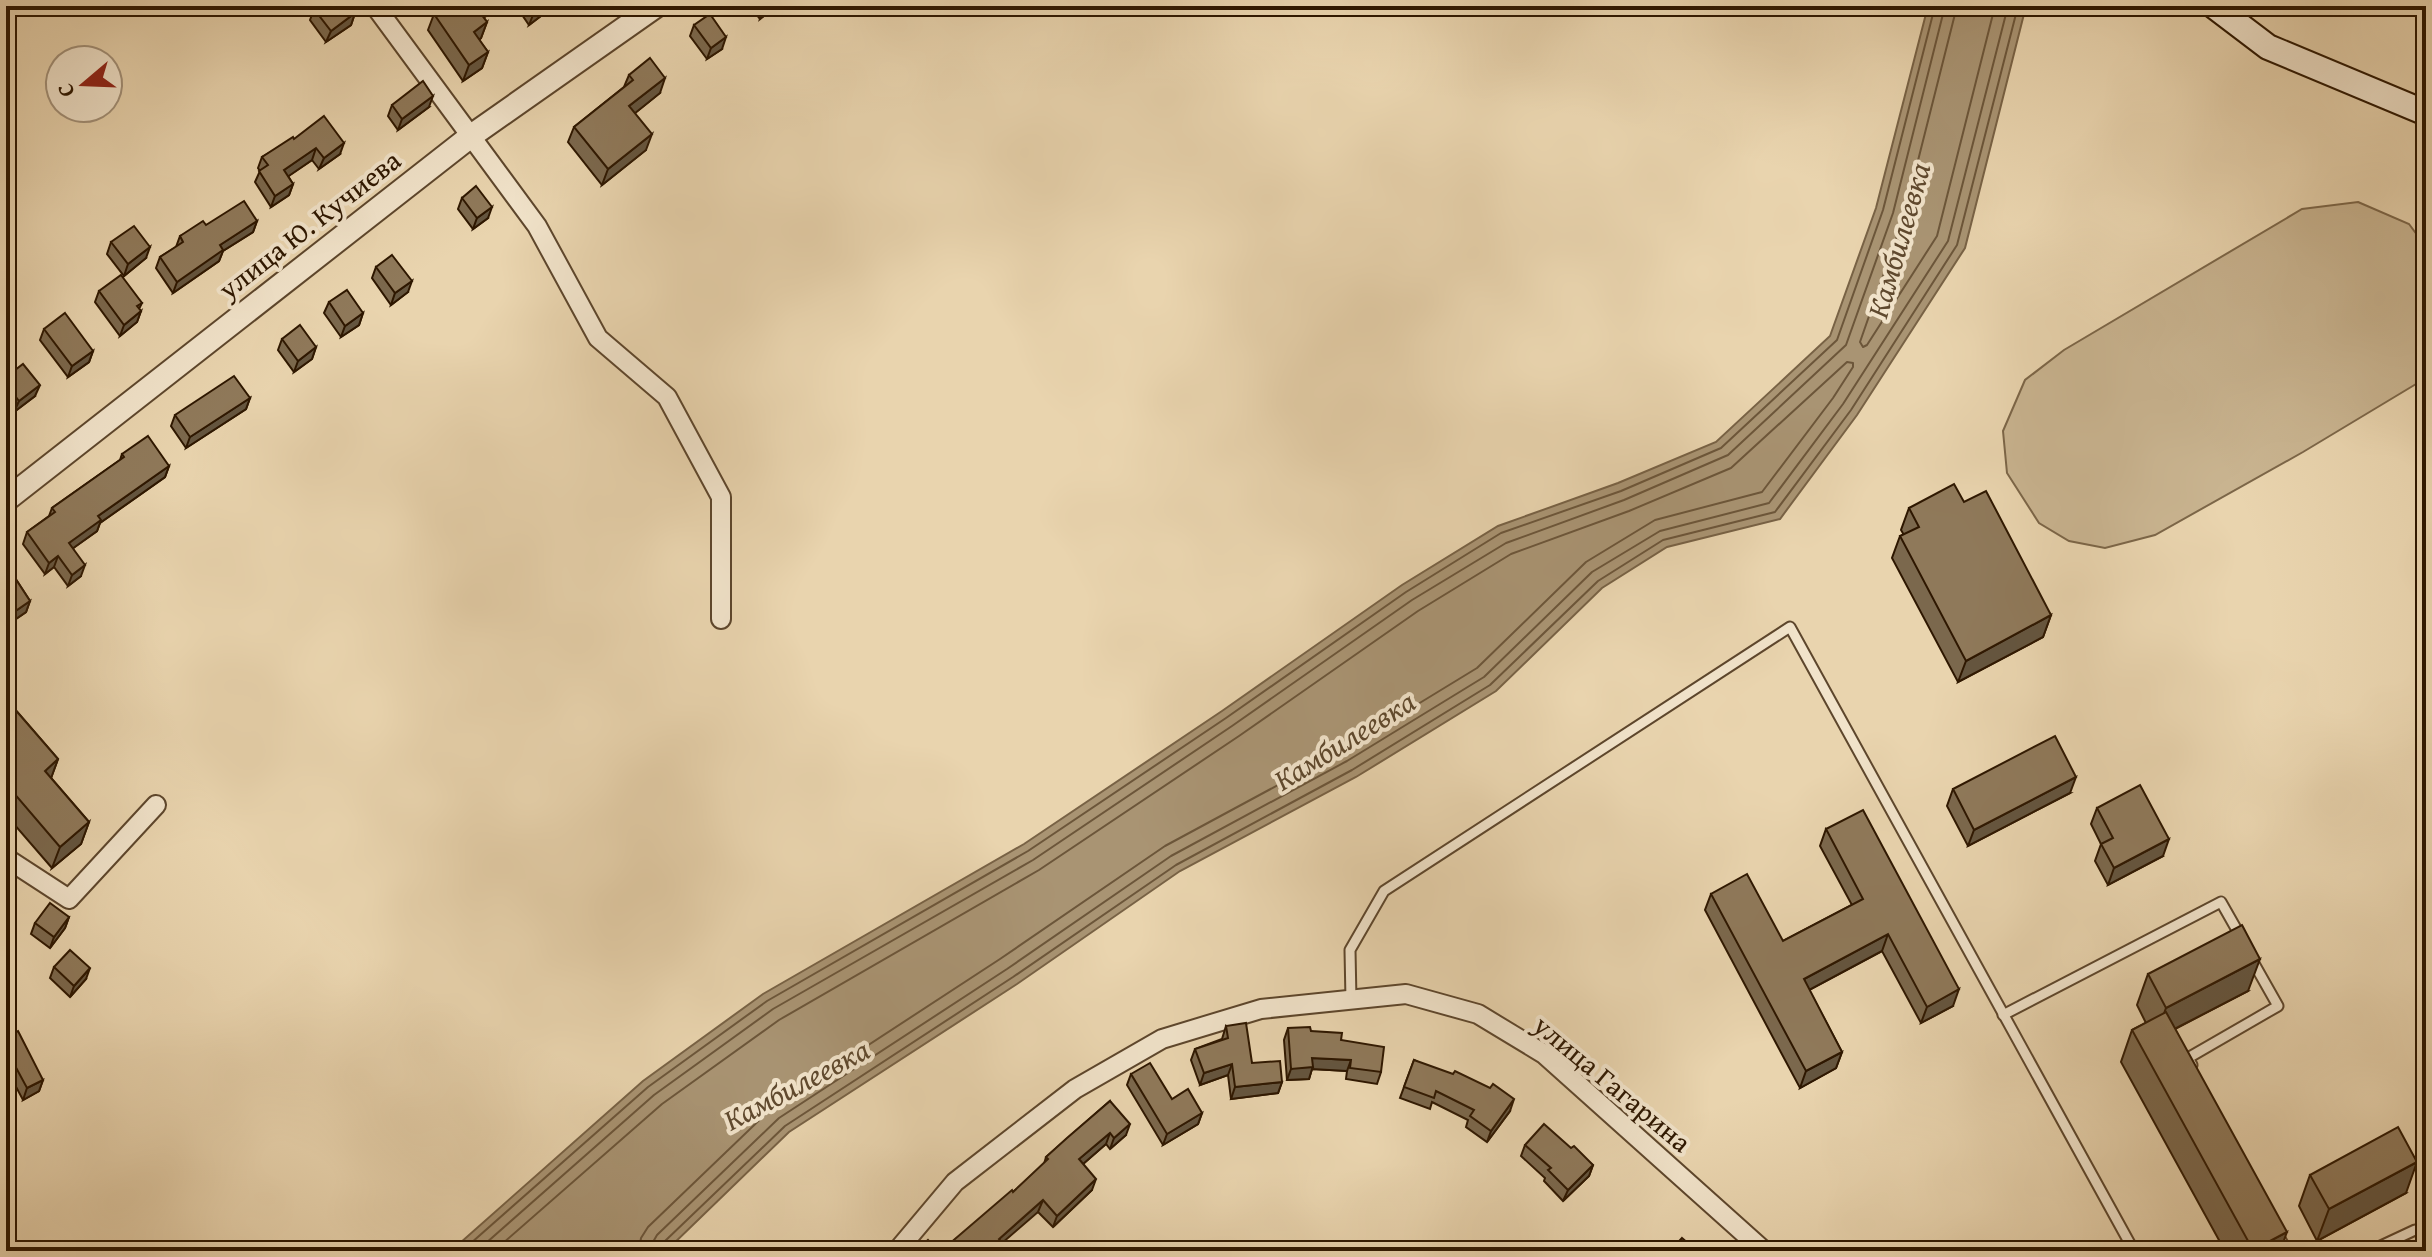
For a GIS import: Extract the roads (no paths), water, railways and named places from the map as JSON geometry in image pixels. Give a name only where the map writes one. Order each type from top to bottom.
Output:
[{"type":"main road","points":[[2214,6],[2268,47],[2426,113]]},
{"type":"street","points":[[375,6],[537,226],[598,338],[667,397],[721,497],[721,619]]},
{"type":"street","name":"улица Ю. Кучиева","points":[[6,500],[471,136],[656,6]]},
{"type":"street","points":[[6,858],[69,899],[156,805]]},
{"type":"street","name":"улица Гагарина","points":[[897,1251],[955,1182],[1075,1089],[1162,1039],[1261,1009],[1406,994],[1478,1014],[1544,1054],[1764,1251]]},
{"type":"lane","points":[[1351,1000],[1350,950],[1384,891],[1790,627],[2134,1251]]},
{"type":"lane","points":[[2003,1015],[2221,902],[2278,1006],[2188,1058],[2195,1071]]},
{"type":"lane","points":[[2276,1230],[2283,1244],[2291,1251]]},
{"type":"lane","points":[[2370,1251],[2415,1230]]},
{"type":"water","name":"Камбилеевка","points":[[1928,6],[2026,6],[1965,248],[1857,415],[1780,519],[1667,547],[1602,588],[1496,691],[1356,777],[1180,871],[1017,984],[789,1132],[666,1251],[451,1251],[643,1081],[763,994],[1024,844],[1402,585],[1498,526],[1618,483],[1716,442],[1830,336],[1876,208]]}]
